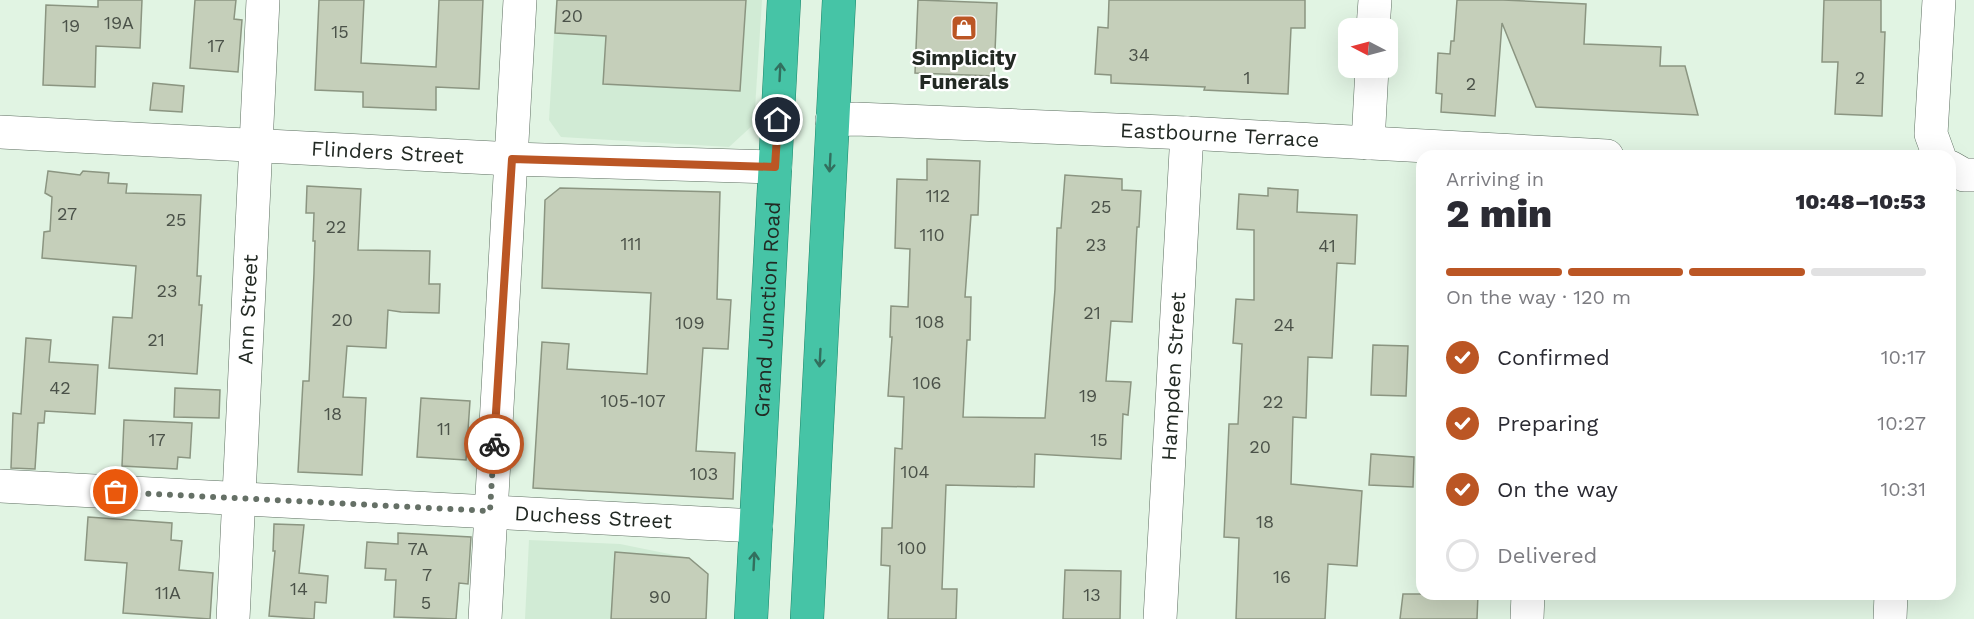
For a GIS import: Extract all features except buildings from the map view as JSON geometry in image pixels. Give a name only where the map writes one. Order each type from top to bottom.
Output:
[{"type":"highway","name":"Grand Junction Road","points":[[751,619],[784,0]]},
{"type":"highway","points":[[807,619],[839,0]]},
{"type":"street","name":"Ann Street","points":[[233,619],[263,0]]},
{"type":"street","points":[[485,619],[520,0]]},
{"type":"street","points":[[1374,18],[1375,0]]},
{"type":"street","points":[[1937,150],[1932,134],[1939,0]]},
{"type":"street","points":[[1368,143],[1371,78]]},
{"type":"street","name":"Eastbourne Terrace","points":[[832,120],[1187,133],[1473,150]]},
{"type":"street","name":"Flinders Street","points":[[0,132],[512,159],[775,167]]},
{"type":"street","name":"Hampden Street","points":[[1160,619],[1187,133]]},
{"type":"street","points":[[1956,170],[1964,175],[1974,175]]},
{"type":"street","name":"Duchess Street","points":[[0,486],[756,526]]},
{"type":"street","points":[[1527,619],[1528,600]]},
{"type":"street","points":[[1890,619],[1891,600]]},
{"type":"shaded area","points":[[556,0],[762,0],[754,124],[729,147],[561,137],[549,120]]},
{"type":"shaded area","points":[[529,540],[620,544],[689,558],[708,574],[706,619],[525,619]]},
{"type":"way so far","points":[[116,492],[490,511],[494,444]]},
{"type":"place","name":"Simplicity Funerals","points":[[964,28]]},
{"type":"route","points":[[494,444],[512,159],[775,167],[778,120]]}]
